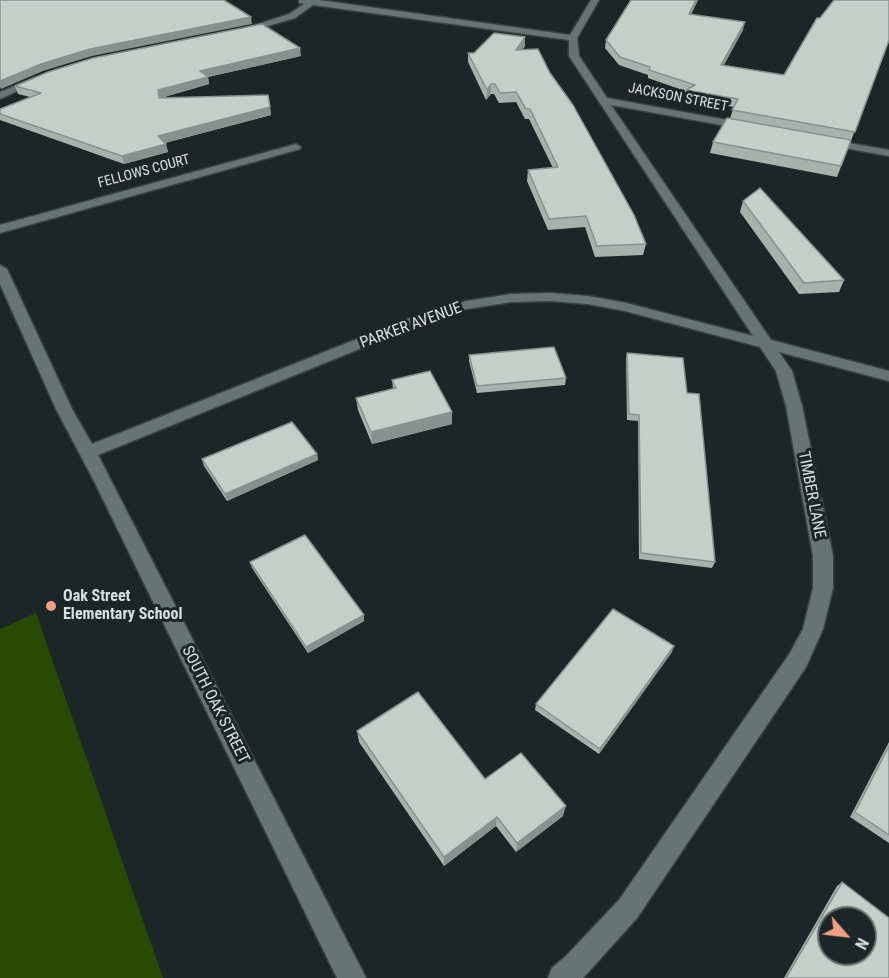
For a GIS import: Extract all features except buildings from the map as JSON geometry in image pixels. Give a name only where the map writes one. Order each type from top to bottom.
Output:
[{"type":"street","points":[[298,0],[573,38],[595,0]]},
{"type":"street","points":[[234,33],[276,22],[314,1]]},
{"type":"street","name":"TIMBER LANE","points":[[562,978],[576,966],[628,909],[798,660],[813,629],[823,588],[822,556],[790,386],[767,344],[574,56],[573,38]]},
{"type":"street","points":[[0,96],[47,75]]},
{"type":"street","name":"JACKSON STREET","points":[[603,100],[763,130]]},
{"type":"street","points":[[809,138],[889,153]]},
{"type":"street","name":"FELLOWS COURT","points":[[0,229],[296,147]]},
{"type":"street","name":"SOUTH OAK STREET","points":[[0,269],[64,409],[352,978]]},
{"type":"street","name":"PARKER AVENUE","points":[[87,453],[438,312],[511,298],[549,297],[588,300],[626,307],[889,376]]},
{"type":"green space","points":[[36,613],[163,978],[0,978],[0,629]]},
{"type":"place","name":"Oak Street Elementary School","points":[[51,606]]}]
